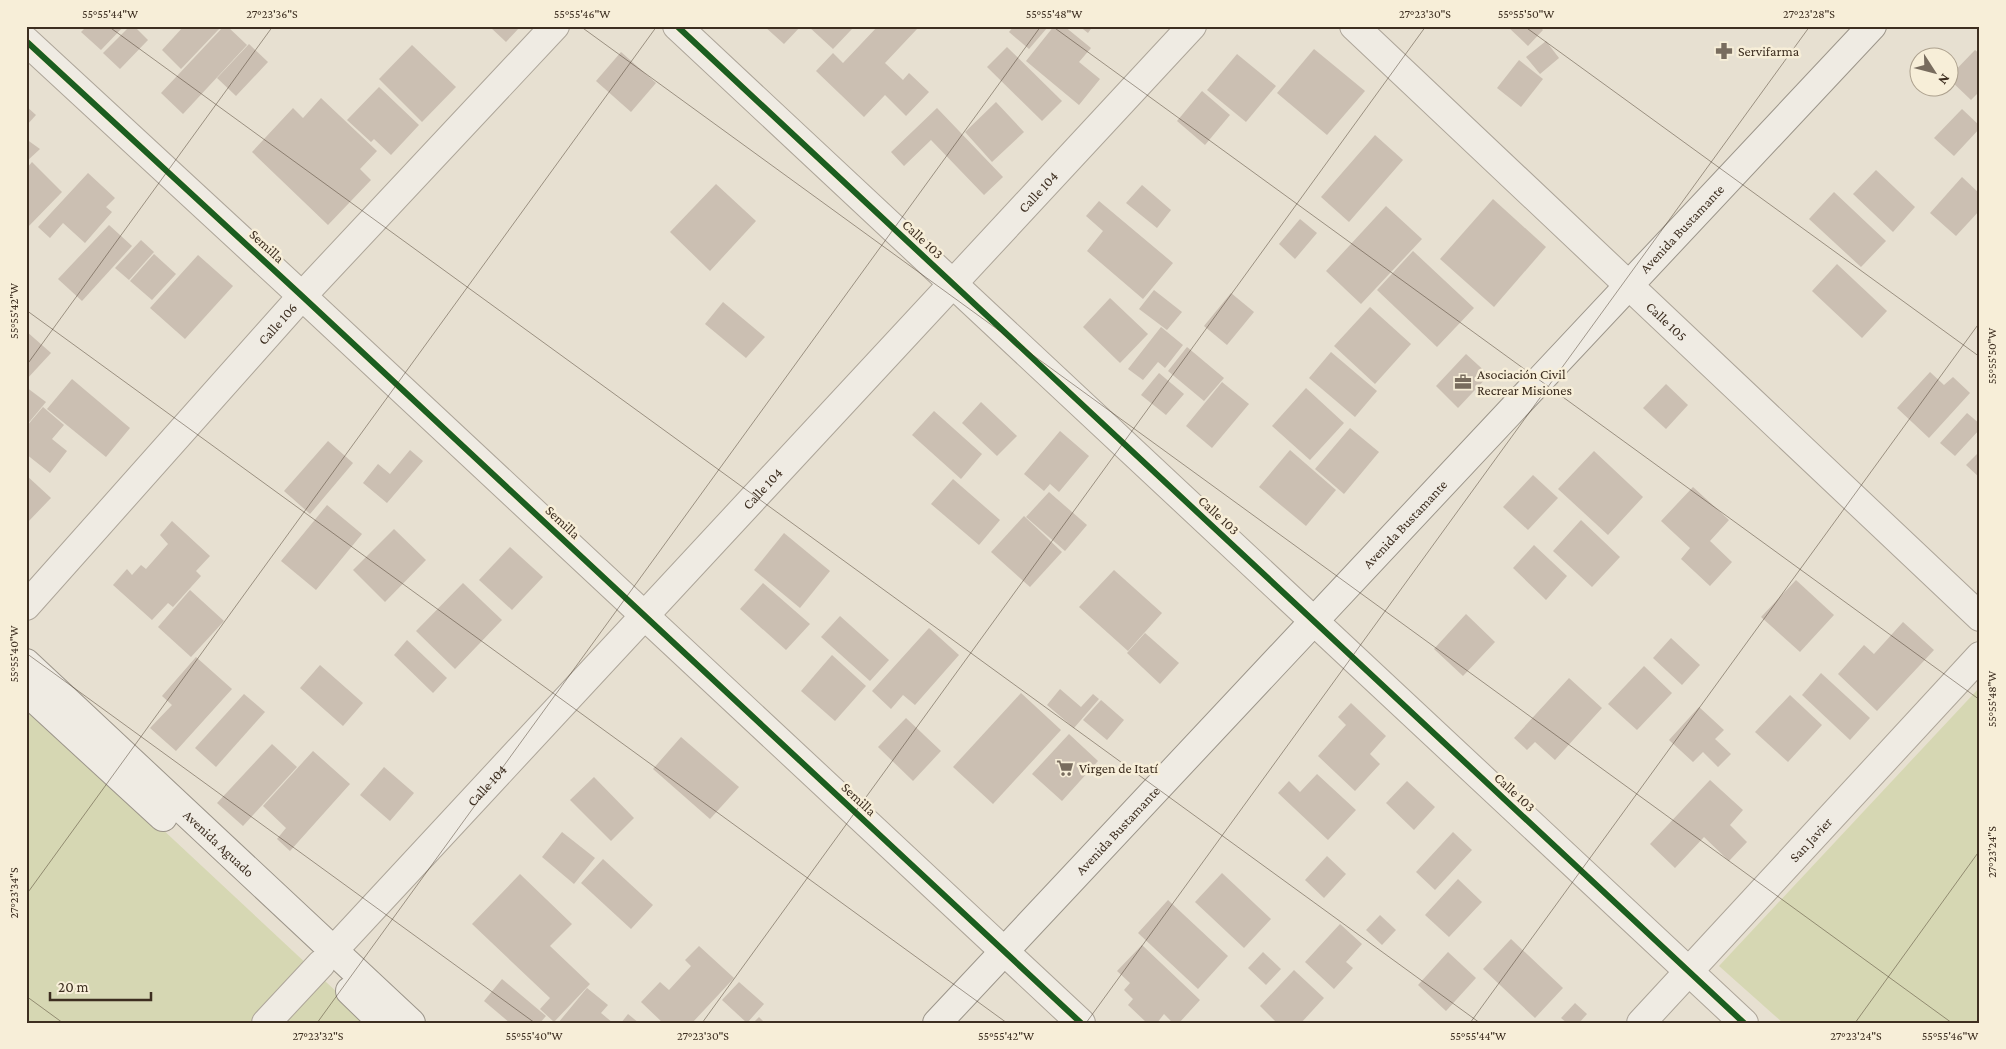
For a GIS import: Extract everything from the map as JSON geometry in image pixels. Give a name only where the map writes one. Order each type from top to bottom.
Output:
[{"type":"street","name":"Calle 106","points":[[26,606],[302,296],[555,26]]},
{"type":"street","name":"Calle 103","points":[[677,26],[1744,1023]]},
{"type":"street","name":"Calle 104","points":[[266,1023],[1192,26]]},
{"type":"street","name":"Calle 105","points":[[1354,26],[1980,617]]},
{"type":"street","name":"Avenida Bustamante","points":[[937,1023],[1872,26]]},
{"type":"street","name":"Semilla","points":[[26,42],[302,296],[1081,1023]]},
{"type":"street","name":"San Javier","points":[[1641,1023],[1980,656]]},
{"type":"street","name":"Avenida Aguado","points":[[26,664],[327,957],[383,1023]]},
{"type":"street","name":"Avenida Aguado","points":[[26,691],[327,957],[411,1023]]},
{"type":"green space","points":[[1980,687],[1980,1023],[1783,1023],[1719,966]]},
{"type":"green space","points":[[26,702],[370,1023],[26,1023]]},
{"type":"building","points":[[87,26],[124,26],[101,50],[81,32]]},
{"type":"building","points":[[130,26],[134,26],[148,40],[120,69],[103,53]]},
{"type":"building","points":[[184,26],[218,26],[220,28],[181,69],[162,50]]},
{"type":"building","points":[[224,26],[227,26],[247,45],[183,114],[161,93]]},
{"type":"building","points":[[489,26],[521,26],[506,42]]},
{"type":"building","points":[[764,26],[801,26],[784,44]]},
{"type":"building","points":[[808,26],[849,26],[852,29],[833,49]]},
{"type":"building","points":[[878,26],[915,26],[917,29],[885,63],[903,80],[909,73],[929,92],[906,116],[885,95],[864,117],[816,71],[833,53],[843,63]]},
{"type":"building","points":[[1014,26],[1045,26],[1047,28],[1029,49],[1009,32]]},
{"type":"building","points":[[1054,26],[1064,26],[1091,48],[1079,62],[1100,79],[1079,105],[1026,61]]},
{"type":"building","points":[[1079,26],[1093,26],[1088,33]]},
{"type":"building","points":[[1507,26],[1539,26],[1543,30],[1528,46]]},
{"type":"building","points":[[1546,41],[1559,58],[1540,74],[1526,57]]},
{"type":"building","points":[[249,44],[268,62],[236,96],[217,78]]},
{"type":"building","points":[[412,45],[456,87],[422,122],[379,79]]},
{"type":"building","points":[[1007,47],[1062,101],[1042,121],[987,67]]},
{"type":"building","points":[[1314,49],[1365,91],[1327,135],[1277,93]]},
{"type":"building","points":[[1975,50],[1980,54],[1980,91],[1971,100],[1958,88],[1958,68]]},
{"type":"building","points":[[621,52],[656,83],[631,112],[596,81]]},
{"type":"building","points":[[1237,54],[1276,86],[1246,122],[1207,90]]},
{"type":"building","points":[[1519,60],[1543,79],[1521,107],[1497,88]]},
{"type":"building","points":[[379,87],[419,125],[391,155],[374,139],[371,142],[347,120]]},
{"type":"building","points":[[1202,91],[1230,115],[1205,145],[1177,121]]},
{"type":"building","points":[[321,98],[377,151],[360,169],[371,180],[328,225],[252,152],[293,108],[303,118]]},
{"type":"building","points":[[996,102],[1024,132],[992,162],[965,132]]},
{"type":"building","points":[[26,106],[36,115],[26,126]]},
{"type":"building","points":[[937,108],[1003,177],[984,195],[931,140],[904,166],[891,152]]},
{"type":"building","points":[[1962,109],[1980,128],[1954,156],[1934,138]]},
{"type":"building","points":[[1375,135],[1403,160],[1349,222],[1321,197]]},
{"type":"building","points":[[26,139],[40,149],[26,162]]},
{"type":"building","points":[[32,162],[62,192],[26,229],[26,169]]},
{"type":"building","points":[[1876,170],[1915,207],[1893,232],[1853,194]]},
{"type":"building","points":[[88,173],[115,198],[106,207],[112,212],[85,243],[63,223],[50,238],[38,227]]},
{"type":"building","points":[[1962,177],[1980,194],[1980,210],[1956,236],[1930,213]]},
{"type":"building","points":[[716,184],[756,221],[710,271],[670,232]]},
{"type":"building","points":[[1142,185],[1171,210],[1157,228],[1126,203]]},
{"type":"building","points":[[1834,192],[1886,241],[1861,267],[1809,219]]},
{"type":"building","points":[[1493,199],[1546,247],[1494,307],[1440,259]]},
{"type":"building","points":[[1099,201],[1173,263],[1143,299],[1087,251],[1103,231],[1086,216]]},
{"type":"building","points":[[1386,206],[1422,239],[1361,304],[1326,271]]},
{"type":"building","points":[[1300,219],[1317,233],[1295,259],[1279,244]]},
{"type":"building","points":[[109,225],[132,246],[82,301],[58,279]]},
{"type":"building","points":[[141,240],[154,252],[129,280],[115,268]]},
{"type":"building","points":[[1413,251],[1474,308],[1437,347],[1377,290]]},
{"type":"building","points":[[154,254],[176,274],[152,300],[130,281]]},
{"type":"building","points":[[198,255],[233,286],[185,339],[150,308]]},
{"type":"building","points":[[1837,264],[1887,311],[1862,338],[1812,291]]},
{"type":"building","points":[[1154,290],[1182,312],[1167,330],[1139,309]]},
{"type":"building","points":[[1231,293],[1254,312],[1227,345],[1204,326]]},
{"type":"building","points":[[1110,298],[1148,334],[1120,363],[1083,327]]},
{"type":"building","points":[[723,302],[765,337],[746,358],[705,324]]},
{"type":"building","points":[[1370,307],[1411,344],[1375,384],[1334,346]]},
{"type":"building","points":[[1161,327],[1183,345],[1165,368],[1158,362],[1143,380],[1128,369]]},
{"type":"building","points":[[26,331],[51,353],[26,380]]},
{"type":"building","points":[[1187,347],[1224,378],[1204,401],[1168,371]]},
{"type":"building","points":[[1331,352],[1377,391],[1355,417],[1309,378]]},
{"type":"building","points":[[1466,354],[1489,375],[1458,408],[1436,386]]},
{"type":"building","points":[[1930,372],[1944,385],[1953,377],[1970,393],[1929,438],[1897,408]]},
{"type":"building","points":[[1159,373],[1184,394],[1166,415],[1141,395]]},
{"type":"building","points":[[72,379],[130,428],[106,457],[47,409]]},
{"type":"building","points":[[1222,382],[1249,404],[1212,448],[1186,426]]},
{"type":"building","points":[[1666,384],[1688,405],[1666,429],[1643,408]]},
{"type":"building","points":[[26,387],[46,402],[26,426]]},
{"type":"building","points":[[1306,388],[1344,423],[1310,460],[1272,426]]},
{"type":"building","points":[[981,402],[1017,436],[997,456],[962,423]]},
{"type":"building","points":[[43,407],[64,425],[52,439],[67,451],[50,473],[26,454],[26,427]]},
{"type":"building","points":[[934,411],[982,454],[961,479],[912,435]]},
{"type":"building","points":[[1967,413],[1980,424],[1980,429],[1955,456],[1940,443]]},
{"type":"building","points":[[1350,428],[1379,452],[1344,494],[1315,469]]},
{"type":"building","points":[[1060,431],[1089,456],[1059,492],[1050,484],[1044,491],[1024,474]]},
{"type":"building","points":[[328,441],[353,463],[310,514],[284,491]]},
{"type":"building","points":[[410,450],[423,461],[387,503],[363,483],[378,464],[390,474]]},
{"type":"building","points":[[1290,450],[1336,490],[1306,526],[1259,487]]},
{"type":"building","points":[[1594,451],[1643,497],[1608,535],[1558,489]]},
{"type":"building","points":[[1980,451],[1980,478],[1966,465]]},
{"type":"building","points":[[26,475],[51,498],[26,524]]},
{"type":"building","points":[[1533,475],[1558,498],[1528,530],[1503,507]]},
{"type":"building","points":[[953,479],[1000,520],[979,545],[931,504]]},
{"type":"building","points":[[1693,487],[1729,520],[1710,541],[1732,562],[1710,586],[1681,559],[1690,548],[1661,521]]},
{"type":"building","points":[[1049,492],[1087,525],[1065,551],[1026,517]]},
{"type":"building","points":[[327,505],[362,534],[316,590],[281,561]]},
{"type":"building","points":[[1024,516],[1062,552],[1030,587],[991,552]]},
{"type":"building","points":[[1581,520],[1620,557],[1592,587],[1553,551]]},
{"type":"building","points":[[172,521],[210,556],[196,571],[201,576],[173,607],[168,603],[152,620],[113,585],[127,569],[132,575],[141,565],[146,569],[168,544],[160,535]]},
{"type":"building","points":[[394,529],[426,560],[385,602],[353,570]]},
{"type":"building","points":[[784,533],[830,571],[800,608],[754,570]]},
{"type":"building","points":[[1534,545],[1567,576],[1546,600],[1513,568]]},
{"type":"building","points":[[510,547],[543,577],[512,610],[479,580]]},
{"type":"building","points":[[1114,570],[1162,613],[1128,651],[1079,607]]},
{"type":"building","points":[[1796,580],[1834,615],[1800,652],[1761,617]]},
{"type":"building","points":[[463,583],[502,620],[455,669],[416,631]]},
{"type":"building","points":[[763,583],[810,624],[786,650],[740,609]]},
{"type":"building","points":[[190,590],[224,621],[191,657],[158,627]]},
{"type":"building","points":[[1466,614],[1495,642],[1463,676],[1434,649]]},
{"type":"building","points":[[840,616],[889,660],[870,681],[821,637]]},
{"type":"building","points":[[1903,622],[1934,650],[1877,711],[1838,674],[1864,645],[1874,654]]},
{"type":"building","points":[[929,628],[959,655],[915,705],[903,695],[891,709],[872,691]]},
{"type":"building","points":[[1145,633],[1179,663],[1160,684],[1127,653]]},
{"type":"building","points":[[1671,638],[1700,665],[1682,685],[1653,658]]},
{"type":"building","points":[[407,640],[447,678],[433,693],[394,655]]},
{"type":"building","points":[[832,655],[866,686],[835,721],[801,691]]},
{"type":"building","points":[[196,657],[232,689],[176,751],[150,728],[172,705],[162,696]]},
{"type":"building","points":[[320,665],[363,703],[343,726],[300,688]]},
{"type":"building","points":[[1644,666],[1672,693],[1637,730],[1608,704]]},
{"type":"building","points":[[1821,673],[1870,718],[1850,740],[1802,695]]},
{"type":"building","points":[[1569,678],[1602,708],[1555,760],[1535,742],[1527,750],[1514,738]]},
{"type":"building","points":[[1060,689],[1081,707],[1093,694],[1099,699],[1074,728],[1047,705]]},
{"type":"building","points":[[1021,693],[1061,730],[993,804],[953,767]]},
{"type":"building","points":[[244,694],[265,712],[216,767],[195,748]]},
{"type":"building","points":[[1790,695],[1822,725],[1788,762],[1755,732]]},
{"type":"building","points":[[1101,700],[1124,720],[1107,740],[1083,720]]},
{"type":"building","points":[[1351,703],[1386,736],[1370,754],[1380,764],[1355,791],[1318,756],[1346,725],[1338,717]]},
{"type":"building","points":[[1699,707],[1724,730],[1715,739],[1731,754],[1718,767],[1703,752],[1693,762],[1669,740]]},
{"type":"building","points":[[906,718],[941,751],[913,781],[878,747]]},
{"type":"building","points":[[1069,734],[1098,761],[1062,801],[1032,774]]},
{"type":"building","points":[[681,737],[739,787],[710,819],[653,769]]},
{"type":"building","points":[[272,744],[297,767],[243,826],[217,803]]},
{"type":"building","points":[[313,751],[350,784],[290,851],[277,839],[286,828],[263,806]]},
{"type":"building","points":[[384,767],[414,793],[390,821],[360,795]]},
{"type":"building","points":[[1317,774],[1356,810],[1328,840],[1278,793],[1289,781],[1300,792]]},
{"type":"building","points":[[594,777],[634,818],[611,841],[570,800]]},
{"type":"building","points":[[1710,780],[1743,810],[1730,825],[1747,842],[1729,861],[1704,837],[1675,868],[1650,844]]},
{"type":"building","points":[[1407,781],[1435,807],[1414,830],[1386,803]]},
{"type":"building","points":[[562,832],[595,858],[574,884],[542,857]]},
{"type":"building","points":[[1453,832],[1472,850],[1435,890],[1416,872]]},
{"type":"building","points":[[1327,856],[1346,874],[1324,898],[1305,880]]},
{"type":"building","points":[[603,859],[653,905],[631,929],[581,883]]},
{"type":"building","points":[[1222,873],[1271,919],[1244,948],[1195,902]]},
{"type":"building","points":[[520,874],[572,924],[550,946],[590,984],[554,1022],[540,1009],[550,998],[472,924]]},
{"type":"building","points":[[1458,879],[1482,902],[1449,937],[1425,915]]},
{"type":"building","points":[[1168,900],[1228,956],[1198,989],[1138,933]]},
{"type":"building","points":[[1380,915],[1396,930],[1382,945],[1366,930]]},
{"type":"building","points":[[1340,924],[1362,944],[1346,962],[1353,968],[1334,989],[1305,962]]},
{"type":"building","points":[[1511,939],[1563,988],[1535,1018],[1483,969]]},
{"type":"building","points":[[1142,945],[1200,1000],[1179,1023],[1173,1023],[1164,1014],[1157,1023],[1147,1023],[1128,1005],[1133,999],[1124,990],[1130,983],[1117,971]]},
{"type":"building","points":[[699,946],[734,978],[692,1023],[663,1023],[641,1002],[660,982],[669,990],[691,966],[685,960]]},
{"type":"building","points":[[1263,952],[1281,969],[1266,985],[1248,968]]},
{"type":"building","points":[[1448,952],[1476,978],[1446,1011],[1418,985]]},
{"type":"building","points":[[1294,970],[1324,998],[1301,1023],[1277,1023],[1260,1006]]},
{"type":"building","points":[[502,979],[546,1016],[540,1023],[510,1023],[484,1001]]},
{"type":"building","points":[[739,982],[764,1004],[747,1023],[722,1000]]},
{"type":"building","points":[[587,988],[608,1005],[601,1013],[613,1023],[558,1023]]},
{"type":"building","points":[[1575,1003],[1587,1014],[1579,1023],[1567,1023],[1561,1018]]},
{"type":"building","points":[[628,1014],[639,1023],[621,1023]]},
{"type":"building","points":[[759,1017],[765,1023],[753,1023]]},
{"type":"cycle path","points":[[677,26],[1744,1023]]},
{"type":"cycle path","points":[[26,41],[1081,1023]]},
{"type":"place","name":"Servifarma","points":[[1724,51]]},
{"type":"place","name":"Asociación Civil Recrear Misiones","points":[[1463,382]]},
{"type":"place","name":"Virgen de Itatí","points":[[1065,768]]}]
